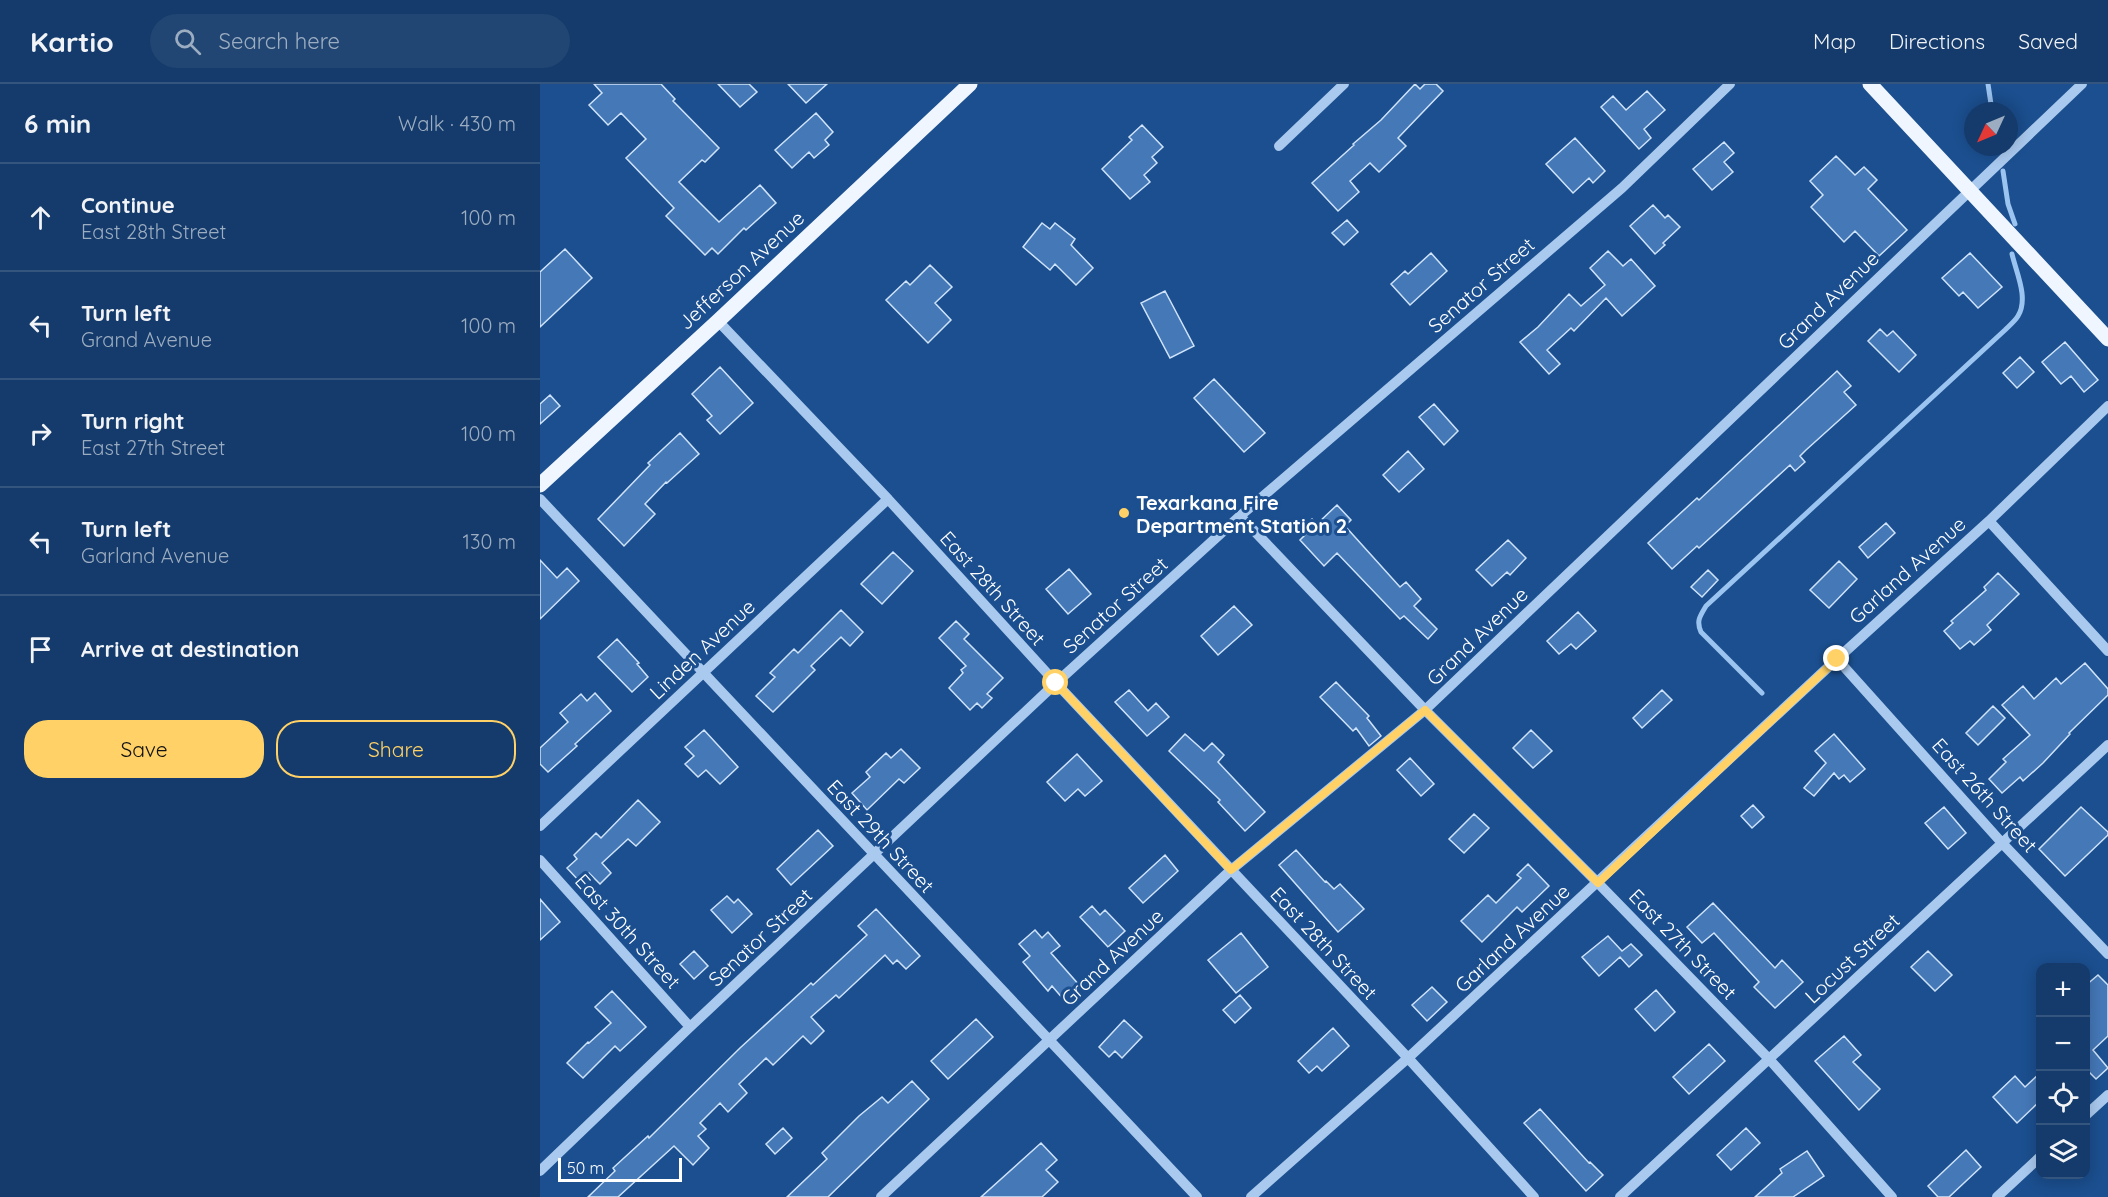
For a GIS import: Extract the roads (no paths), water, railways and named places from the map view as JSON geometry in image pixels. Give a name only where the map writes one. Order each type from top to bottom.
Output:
[{"type":"main road","name":"Jefferson Avenue","points":[[540,485],[970,84]]},
{"type":"main road","points":[[1870,84],[2108,339]]},
{"type":"street","points":[[1280,146],[1344,84]]},
{"type":"street","name":"Senator Street","points":[[540,1171],[1056,683],[1240,516],[1622,188],[1730,84]]},
{"type":"street","name":"Grand Avenue","points":[[881,1197],[1231,870],[1425,710],[2082,84]]},
{"type":"street","name":"East 28th Street","points":[[718,321],[888,499],[1056,683],[1408,1058],[1534,1197]]},
{"type":"street","name":"Garland Avenue","points":[[1251,1197],[1408,1058],[1598,883],[1837,659],[1989,521],[2108,406]]},
{"type":"street","name":"East 29th Street","points":[[540,499],[1197,1197]]},
{"type":"street","name":"Linden Avenue","points":[[540,826],[888,499]]},
{"type":"street","name":"East 27th Street","points":[[1240,516],[1425,710],[1769,1059],[1892,1197]]},
{"type":"street","points":[[1989,521],[2108,651]]},
{"type":"street","name":"East 26th Street","points":[[1837,659],[2002,843],[2108,954]]},
{"type":"street","name":"Locust Street","points":[[1620,1197],[2108,745]]},
{"type":"street","name":"East 30th Street","points":[[540,860],[690,1027]]},
{"type":"street","points":[[2090,1111],[2108,1095]]},
{"type":"street","points":[[1997,1197],[2036,1161]]},
{"type":"waterway","points":[[1988,84],[1991,102]]},
{"type":"waterway","points":[[2003,171],[2008,204],[2015,224]]},
{"type":"waterway","points":[[1762,693],[1701,632],[1699,619],[1702,613],[1706,606],[2015,320],[2021,309],[2022,293],[2012,254]]},
{"type":"place","name":"Texarkana Fire Department Station 2","points":[[1124,513]]}]
